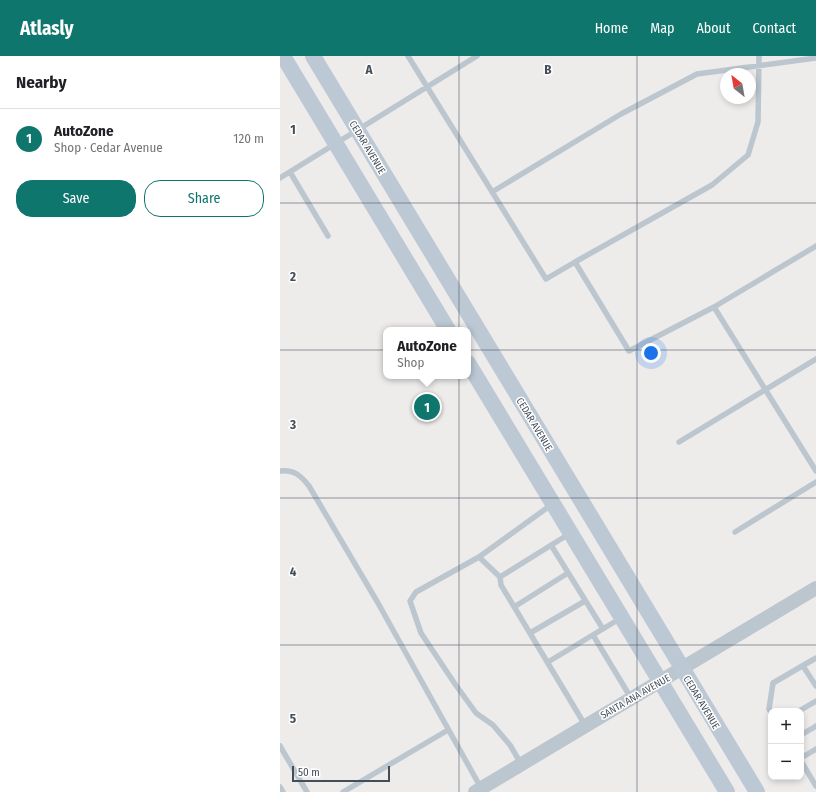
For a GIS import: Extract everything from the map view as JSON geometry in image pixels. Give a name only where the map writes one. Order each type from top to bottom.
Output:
[{"type":"main road","points":[[283,56],[446,327]]},
{"type":"main road","name":"CEDAR AVENUE","points":[[313,56],[757,792]]},
{"type":"main road","points":[[471,368],[727,792]]},
{"type":"street","name":"SANTA ANA AVENUE","points":[[478,790],[816,588]]},
{"type":"lane","points":[[408,56],[546,279],[712,185],[748,156],[758,122],[759,56]]},
{"type":"lane","points":[[280,178],[476,56]]},
{"type":"lane","points":[[492,192],[621,114],[697,74],[760,64],[816,58]]},
{"type":"lane","points":[[290,172],[328,236]]},
{"type":"lane","points":[[575,262],[629,351],[714,307],[816,246]]},
{"type":"lane","points":[[714,307],[816,471]]},
{"type":"lane","points":[[679,442],[816,359]]},
{"type":"lane","points":[[280,470],[292,471],[300,475],[309,486],[378,602],[448,730],[478,790]]},
{"type":"lane","points":[[735,532],[816,482]]},
{"type":"lane","points":[[521,764],[510,745],[492,725],[476,712],[455,684],[421,633],[410,601],[416,592],[479,557],[553,504]]},
{"type":"lane","points":[[500,577],[571,533]]},
{"type":"lane","points":[[551,545],[603,629]]},
{"type":"lane","points":[[479,557],[500,577],[501,585],[585,726]]},
{"type":"lane","points":[[514,607],[568,574]]},
{"type":"lane","points":[[530,633],[585,601]]},
{"type":"lane","points":[[548,662],[622,618]]},
{"type":"lane","points":[[593,635],[631,699]]},
{"type":"lane","points":[[769,708],[773,683],[816,658]]},
{"type":"lane","points":[[803,666],[816,686]]},
{"type":"lane","points":[[804,708],[816,701]]},
{"type":"lane","points":[[804,733],[816,726]]},
{"type":"lane","points":[[344,792],[448,730]]},
{"type":"lane","points":[[280,746],[307,792]]},
{"type":"lane","points":[[804,758],[816,749]]},
{"type":"lane","points":[[804,764],[814,776],[816,786]]},
{"type":"lane","points":[[280,787],[283,792]]},
{"type":"place","name":"AutoZone","points":[[427,407]]}]
